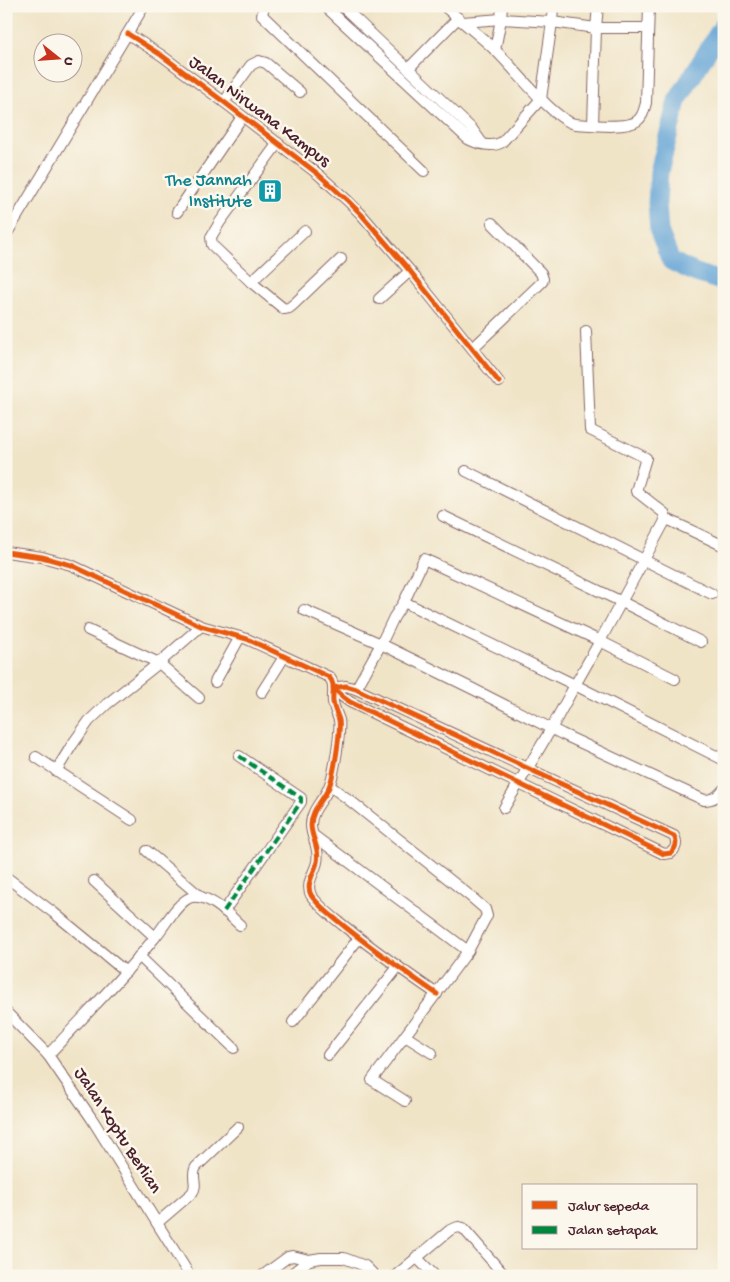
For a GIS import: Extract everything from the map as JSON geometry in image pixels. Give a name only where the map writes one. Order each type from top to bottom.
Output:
[{"type":"street","points":[[6,235],[144,6]]},
{"type":"street","points":[[264,6],[262,15],[424,172]]},
{"type":"street","points":[[325,6],[472,129],[482,143],[492,146],[500,143],[541,100],[553,6]]},
{"type":"street","points":[[342,6],[408,74]]},
{"type":"street","points":[[495,50],[502,19],[502,6]]},
{"type":"street","points":[[593,125],[598,6]]},
{"type":"street","points":[[454,13],[495,50],[541,100],[569,123],[624,126],[633,123],[642,116],[646,103],[649,6]]},
{"type":"street","points":[[408,74],[454,13]]},
{"type":"street","points":[[454,13],[596,28],[648,28]]},
{"type":"street","points":[[347,26],[355,18]]},
{"type":"street","name":"Jalan Nirwana Kampus","points":[[128,34],[161,55],[224,102],[318,174],[348,201],[410,271],[499,382]]},
{"type":"street","points":[[224,102],[244,73],[251,65],[258,61],[266,63],[300,92]]},
{"type":"street","points":[[178,212],[242,117]]},
{"type":"street","points":[[278,143],[220,222],[211,240],[212,245],[251,282],[282,308],[287,309],[341,259]]},
{"type":"street","points":[[473,348],[543,279],[541,273],[492,222]]},
{"type":"street","points":[[251,282],[305,231]]},
{"type":"street","points":[[379,299],[410,271]]},
{"type":"street","points":[[504,808],[551,729],[665,521],[664,513],[636,491],[646,458],[590,430],[586,332]]},
{"type":"street","points":[[466,471],[712,594]]},
{"type":"street","points":[[443,516],[701,642]]},
{"type":"street","points":[[665,521],[669,520],[724,546]]},
{"type":"street","points":[[6,552],[42,557],[71,565],[201,626],[247,638],[332,680],[333,699],[339,722],[337,744],[330,786],[314,811],[310,825],[317,848],[317,862],[310,881],[310,894],[323,909],[359,938],[437,994]]},
{"type":"street","points":[[356,689],[382,644],[424,560],[600,641],[675,679]]},
{"type":"street","points":[[404,602],[724,760]]},
{"type":"street","points":[[304,610],[382,644],[551,729],[704,800],[717,797],[724,789]]},
{"type":"street","points":[[56,770],[89,721],[201,626]]},
{"type":"street","points":[[88,630],[159,663],[199,698]]},
{"type":"street","points":[[215,682],[240,636]]},
{"type":"street","points":[[262,692],[284,657]]},
{"type":"street","points":[[346,686],[356,689],[674,836],[676,848],[671,853],[664,854],[350,702],[333,688],[346,686]]},
{"type":"street","points":[[224,911],[301,802],[301,798],[298,795],[239,756]]},
{"type":"street","points":[[36,757],[132,820]]},
{"type":"street","points":[[330,786],[485,909],[487,916],[468,951],[372,1080],[405,1101]]},
{"type":"street","points":[[312,834],[468,951]]},
{"type":"street","points":[[147,851],[201,897]]},
{"type":"street","points":[[6,877],[54,913],[126,972]]},
{"type":"street","points":[[94,881],[156,937]]},
{"type":"street","points":[[48,1055],[126,972],[186,900],[201,897],[208,899],[240,925]]},
{"type":"street","points":[[294,1022],[359,938]]},
{"type":"street","points":[[139,956],[234,1048]]},
{"type":"street","points":[[328,1055],[398,967]]},
{"type":"street","name":"Jalan Koptu Berlian","points":[[6,1012],[48,1055],[92,1119],[190,1276]]},
{"type":"street","points":[[405,1036],[432,1053]]},
{"type":"street","points":[[157,1223],[192,1193],[195,1185],[193,1176],[196,1167],[238,1127]]},
{"type":"street","points":[[395,1276],[416,1257],[456,1227],[460,1227],[505,1276]]},
{"type":"street","points":[[262,1276],[288,1257],[293,1256],[309,1260],[344,1258],[364,1266],[375,1276]]},
{"type":"street","points":[[416,1257],[435,1276]]},
{"type":"street","points":[[289,1276],[309,1260]]},
{"type":"waterway","points":[[724,24],[677,101],[659,172],[657,203],[659,231],[671,261],[696,273],[724,282]]},
{"type":"marked path","points":[[224,911],[301,802],[301,798],[239,756]]},
{"type":"cycle path","points":[[128,34],[161,55],[224,102],[318,174],[348,201],[410,271],[499,382]]},
{"type":"cycle path","points":[[6,552],[42,557],[71,565],[201,626],[247,639],[329,677],[333,686],[333,702],[339,720],[339,733],[332,779],[312,819],[311,830],[318,857],[309,891],[326,912],[437,994]]},
{"type":"cycle path","points":[[346,686],[674,836],[676,841],[675,847],[671,853],[664,854],[350,702],[333,688],[346,686]]},
{"type":"place","name":"The Jannah Institute","points":[[270,191]]}]
